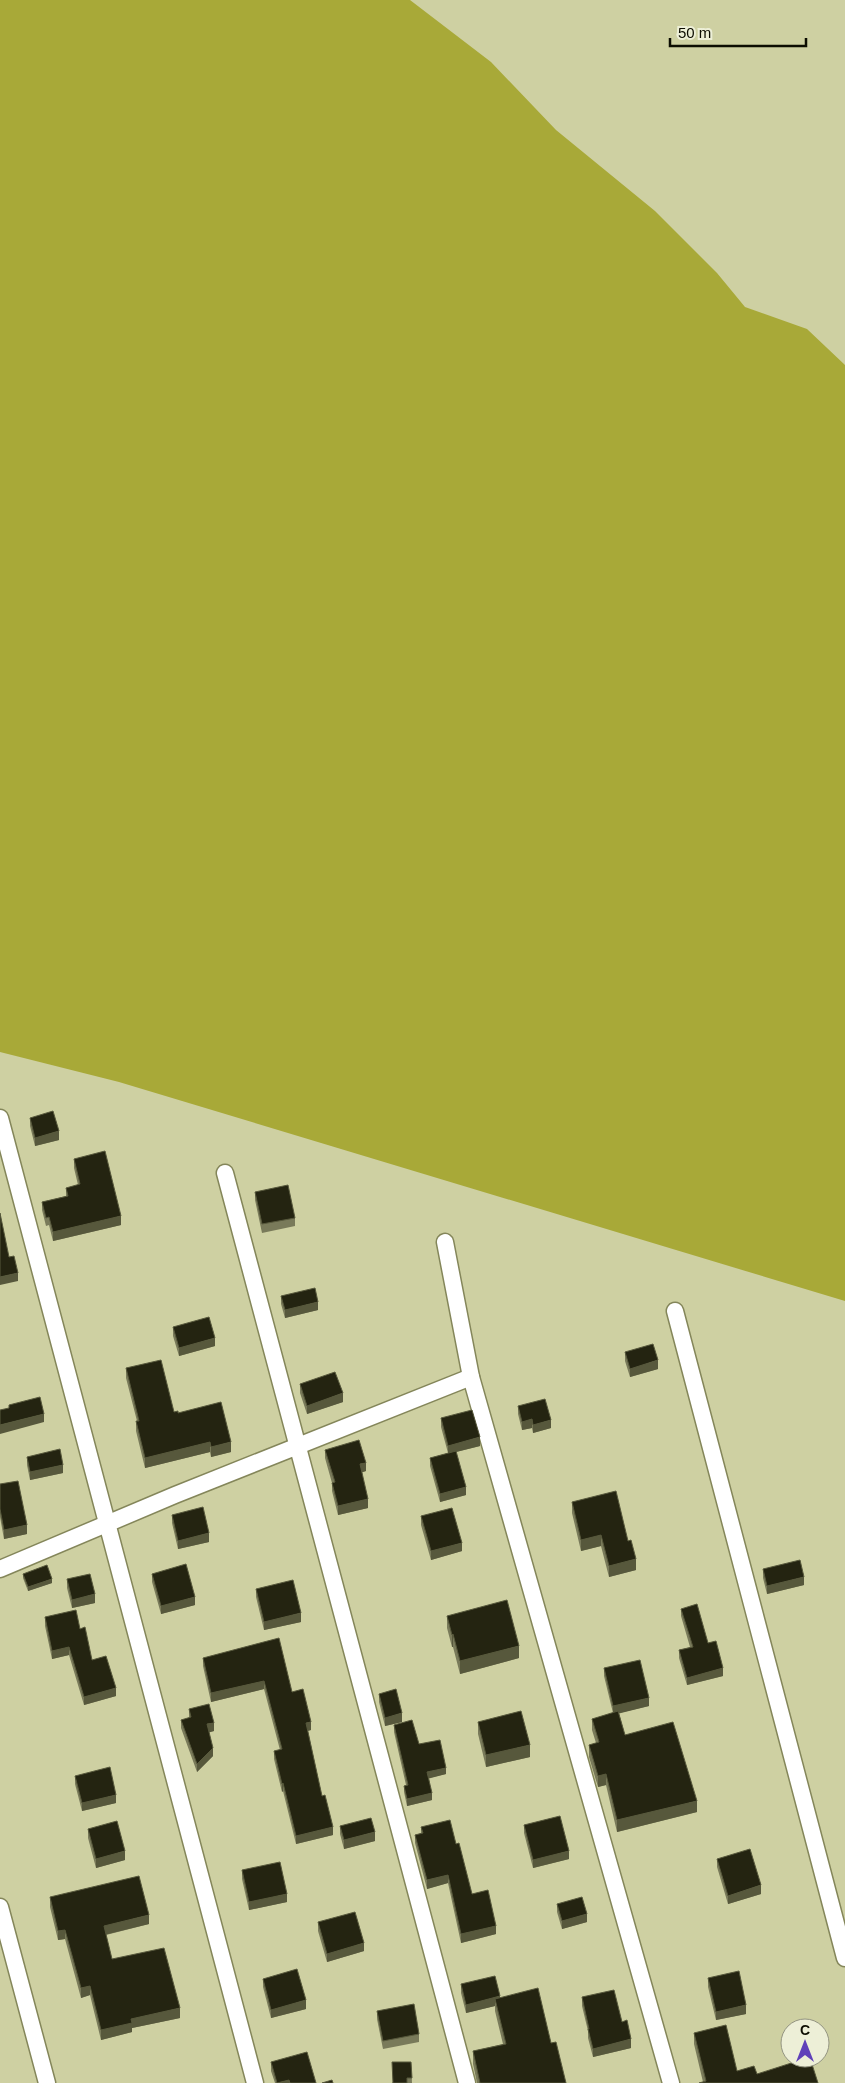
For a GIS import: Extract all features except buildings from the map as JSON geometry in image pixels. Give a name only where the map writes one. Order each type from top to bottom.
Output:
[{"type":"street","points":[[0,1118],[255,2083]]},
{"type":"street","points":[[225,1173],[467,2083]]},
{"type":"street","points":[[445,1242],[471,1376],[671,2083]]},
{"type":"street","points":[[675,1311],[845,1958]]},
{"type":"street","points":[[0,1568],[471,1376]]},
{"type":"street","points":[[0,1907],[47,2083]]},
{"type":"shaded area","points":[[0,0],[410,0],[491,62],[556,130],[655,211],[717,273],[745,307],[807,329],[845,365],[845,1301],[119,1082],[0,1052]]}]
